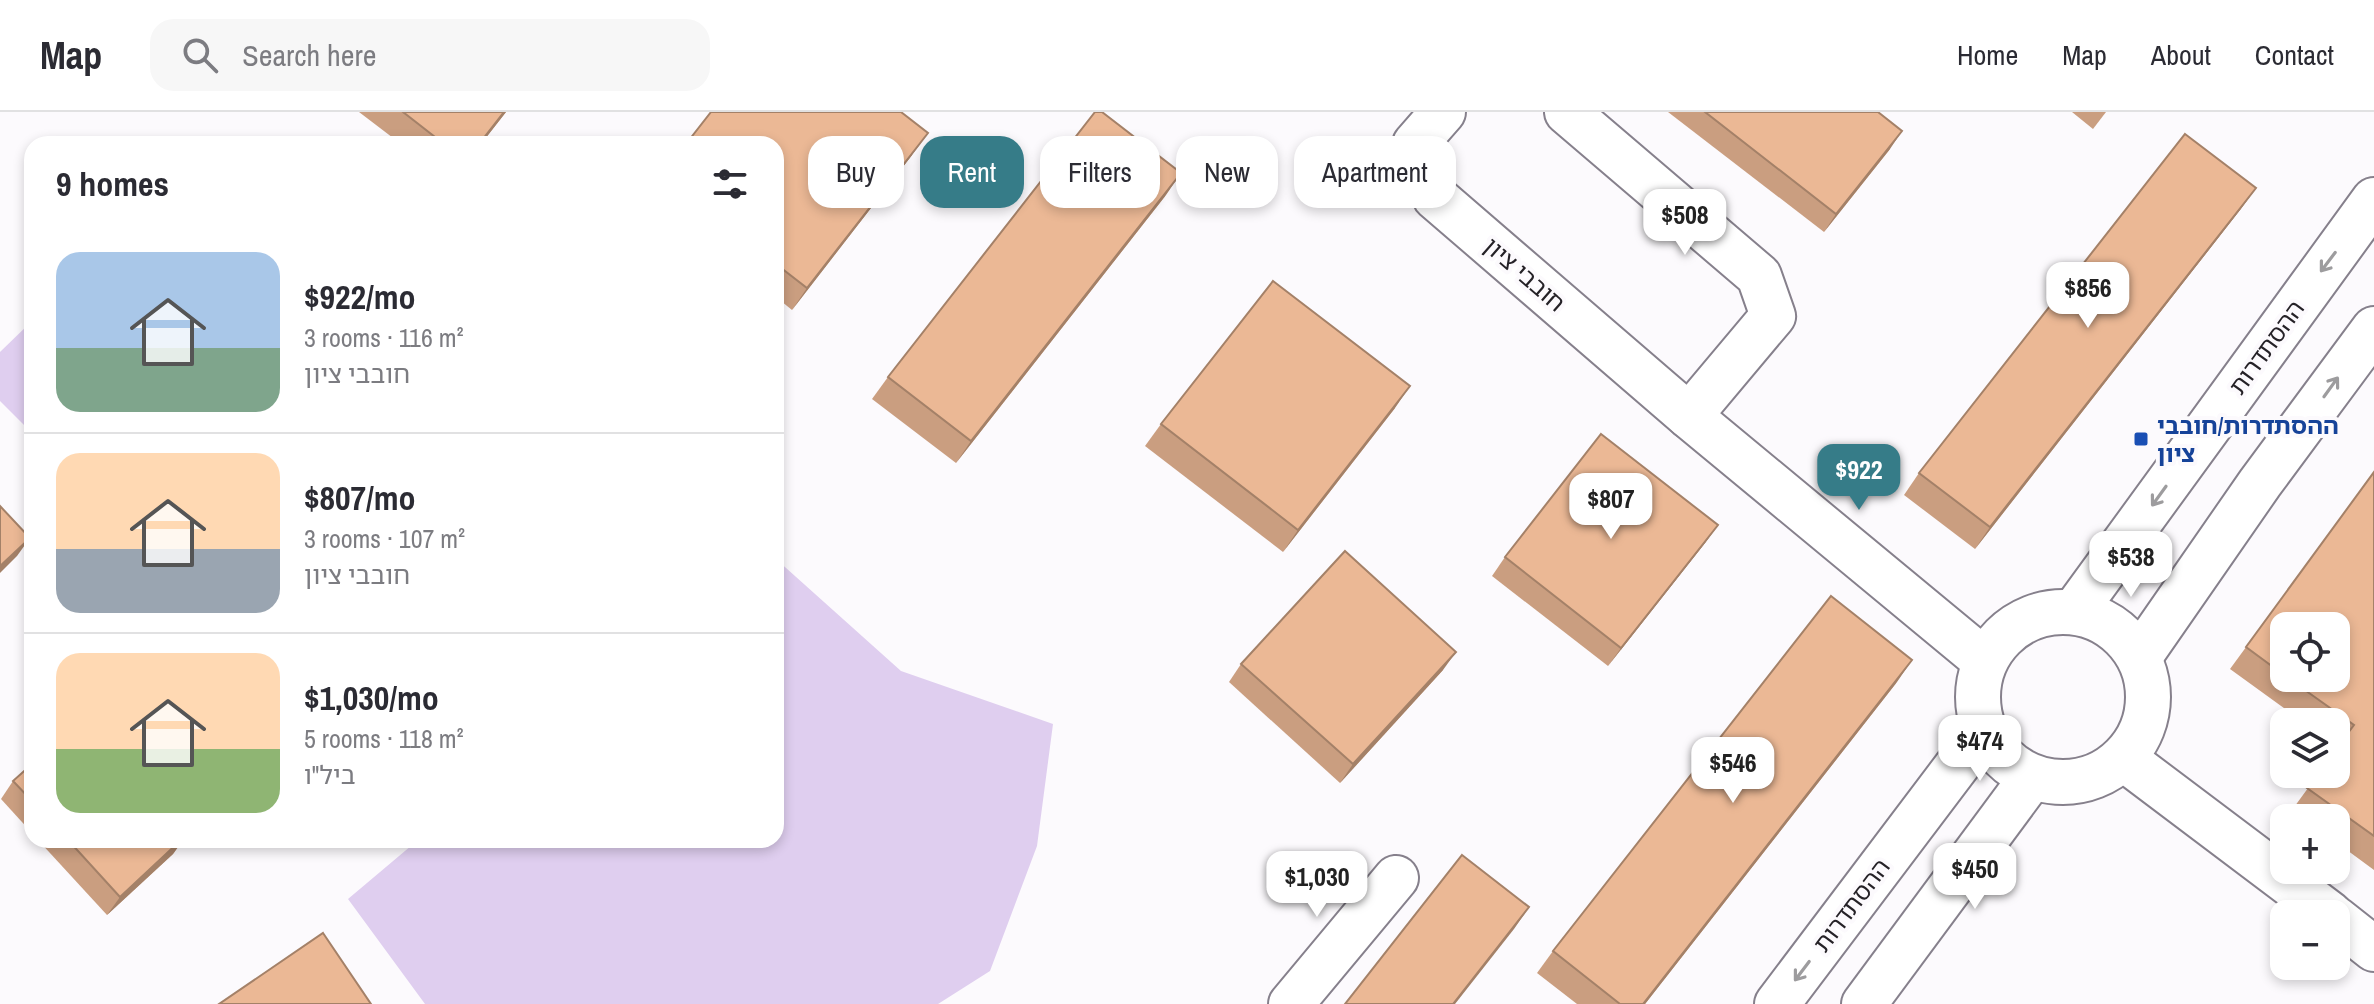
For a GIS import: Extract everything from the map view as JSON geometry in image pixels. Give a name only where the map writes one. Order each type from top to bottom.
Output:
[{"type":"street","name":"חובבי ציון","points":[[1443,112],[1415,144],[1435,197],[1689,416],[1985,661]]},
{"type":"street","points":[[1567,112],[1759,276],[1773,316],[1689,416]]},
{"type":"street","name":"ההסתדרות","points":[[2074,612],[2374,200]]},
{"type":"street","points":[[2140,656],[2260,483],[2374,329]]},
{"type":"street","points":[[2074,612],[2100,619],[2123,635],[2140,656],[2147,677],[2148,710],[2137,741],[2123,758],[2103,772],[2081,781],[2056,783],[2032,777],[2012,766],[1995,750],[1984,730],[1978,706],[1978,683],[1985,661],[2000,638],[2022,621],[2046,613],[2074,612]]},
{"type":"street","name":"ההסתדרות","points":[[1777,1004],[1984,730]]},
{"type":"street","points":[[2123,758],[2311,900]]},
{"type":"street","points":[[1864,1004],[2032,777]]},
{"type":"street","points":[[1291,1004],[1396,878]]},
{"type":"street","points":[[2350,930],[2374,949]]},
{"type":"shaded area","points":[[24,329],[24,425],[0,401],[0,352]]},
{"type":"shaded area","points":[[784,566],[901,671],[1053,724],[1037,846],[990,971],[938,1004],[425,1004],[348,899],[409,848],[784,848]]},
{"type":"building","points":[[403,112],[504,112],[485,136],[434,136]]},
{"type":"building","points":[[711,112],[901,112],[928,133],[920,136],[920,143],[904,164],[904,136],[808,136],[808,208],[869,208],[807,288],[784,270],[784,136],[692,136]]},
{"type":"building","points":[[1095,112],[1102,112],[1133,136],[1076,136]]},
{"type":"building","points":[[1705,112],[1878,112],[1902,131],[1836,214]]},
{"type":"building","points":[[2185,134],[2256,188],[1990,527],[1919,473]]},
{"type":"building","points":[[1160,157],[1176,169],[1176,179],[1160,200]]},
{"type":"building","points":[[1040,182],[1040,208],[1154,208],[971,441],[888,377],[1020,208],[1024,208],[1024,203]]},
{"type":"building","points":[[1273,281],[1410,386],[1298,530],[1161,424]]},
{"type":"building","points":[[1601,434],[1718,525],[1621,648],[1505,557]]},
{"type":"building","points":[[2374,472],[2374,836],[2350,819],[2350,804],[2329,804],[2307,788],[2350,788],[2350,730],[2354,725],[2350,722],[2350,708],[2330,708],[2308,692],[2350,692],[2350,612],[2272,612]]},
{"type":"building","points":[[0,506],[24,532],[24,544],[0,566]]},
{"type":"building","points":[[1345,551],[1456,652],[1353,764],[1241,664]]},
{"type":"building","points":[[1831,596],[1912,660],[1643,1004],[1620,1004],[1553,951]]},
{"type":"building","points":[[2270,614],[2270,665],[2246,647]]},
{"type":"building","points":[[24,771],[24,793],[13,781]]},
{"type":"building","points":[[75,848],[172,848],[120,897]]},
{"type":"building","points":[[1462,855],[1529,907],[1453,1004],[1345,1004]]},
{"type":"building","points":[[323,933],[371,1004],[219,1004]]},
{"type":"place","name":"ההסתדרות/חובבי ציון","points":[[2141,439]]}]
